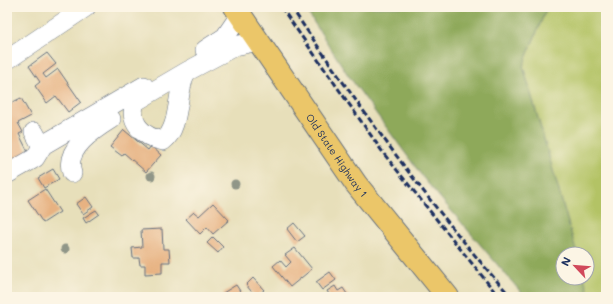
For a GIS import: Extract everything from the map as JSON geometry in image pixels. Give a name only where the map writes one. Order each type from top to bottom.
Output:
[{"type":"main road","name":"Old State Highway 1","points":[[238,11],[356,184],[448,297]]},
{"type":"lane","points":[[7,60],[86,7]]},
{"type":"lane","points":[[7,174],[35,158],[39,138],[224,37],[238,11]]},
{"type":"lane","points":[[72,173],[73,153],[82,139],[136,102],[186,72],[235,46],[247,42],[258,41]]},
{"type":"lane","points":[[136,102],[132,111],[139,129],[155,140],[163,141],[168,137],[176,119],[180,88],[186,72]]},
{"type":"green space","points":[[304,7],[547,7],[523,66],[575,246],[555,246],[555,286],[587,286],[590,297],[525,297],[425,180],[348,75]]},
{"type":"green space","points":[[547,7],[606,7],[606,297],[590,297],[587,286],[595,286],[595,246],[575,246],[523,66]]},
{"type":"building","points":[[47,53],[56,64],[43,74],[46,78],[58,69],[81,102],[68,112],[56,96],[47,103],[35,86],[40,82],[29,66]]},
{"type":"building","points":[[21,98],[31,116],[18,123],[23,132],[19,134],[31,158],[7,170],[7,105]]},
{"type":"building","points":[[124,130],[148,150],[151,146],[161,155],[146,172],[124,153],[122,156],[110,147]]},
{"type":"building","points":[[53,169],[59,179],[44,188],[38,178]]},
{"type":"building","points":[[45,189],[60,212],[43,223],[28,200]]},
{"type":"building","points":[[86,197],[93,207],[83,214],[76,204]]},
{"type":"building","points":[[213,203],[229,220],[213,234],[207,227],[200,234],[186,219],[194,212],[199,216]]},
{"type":"building","points":[[96,210],[99,214],[86,223],[83,218]]},
{"type":"building","points":[[294,223],[305,236],[297,242],[287,229]]},
{"type":"building","points":[[162,229],[163,249],[169,249],[170,262],[162,262],[162,273],[145,274],[145,265],[140,265],[139,258],[133,258],[132,248],[142,247],[141,230]]},
{"type":"building","points":[[213,237],[223,247],[218,253],[207,243]]},
{"type":"building","points":[[295,248],[312,269],[290,287],[273,266],[280,260],[286,267],[291,262],[285,255]]},
{"type":"building","points":[[330,272],[336,280],[322,290],[316,282]]},
{"type":"building","points":[[253,278],[264,290],[256,297],[246,285]]},
{"type":"building","points":[[236,285],[244,297],[226,297],[223,293]]},
{"type":"building","points":[[335,286],[338,291],[343,288],[349,297],[329,297],[330,296],[327,291]]},
{"type":"railway","points":[[281,7],[384,154],[499,297]]},
{"type":"railway","points":[[291,7],[369,119],[424,192],[481,263],[511,297]]}]
